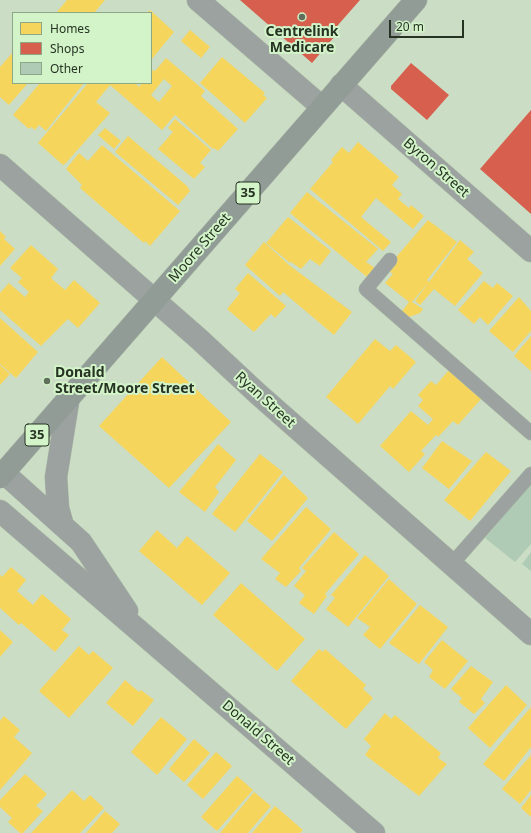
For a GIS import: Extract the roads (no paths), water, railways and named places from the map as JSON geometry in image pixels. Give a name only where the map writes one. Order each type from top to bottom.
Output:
[{"type":"main road","name":"Moore Street","points":[[2,475],[69,396],[155,300],[416,0]]},
{"type":"street","points":[[198,0],[322,107]]},
{"type":"street","name":"Byron Street","points":[[341,85],[531,251]]},
{"type":"street","name":"Ryan Street","points":[[0,165],[155,300],[263,399],[531,634]]},
{"type":"street","points":[[63,526],[58,508],[56,477],[69,396]]},
{"type":"street","name":"Donald Street","points":[[2,475],[63,526],[84,546],[142,633]]},
{"type":"street","name":"Donald Street","points":[[0,511],[374,833]]},
{"type":"lane","points":[[390,260],[366,289],[531,433]]},
{"type":"lane","points":[[452,565],[531,474]]},
{"type":"place","name":"Centrelink Medicare","points":[[302,17]]},
{"type":"place","name":"Donald Street/Moore Street","points":[[47,381]]}]
